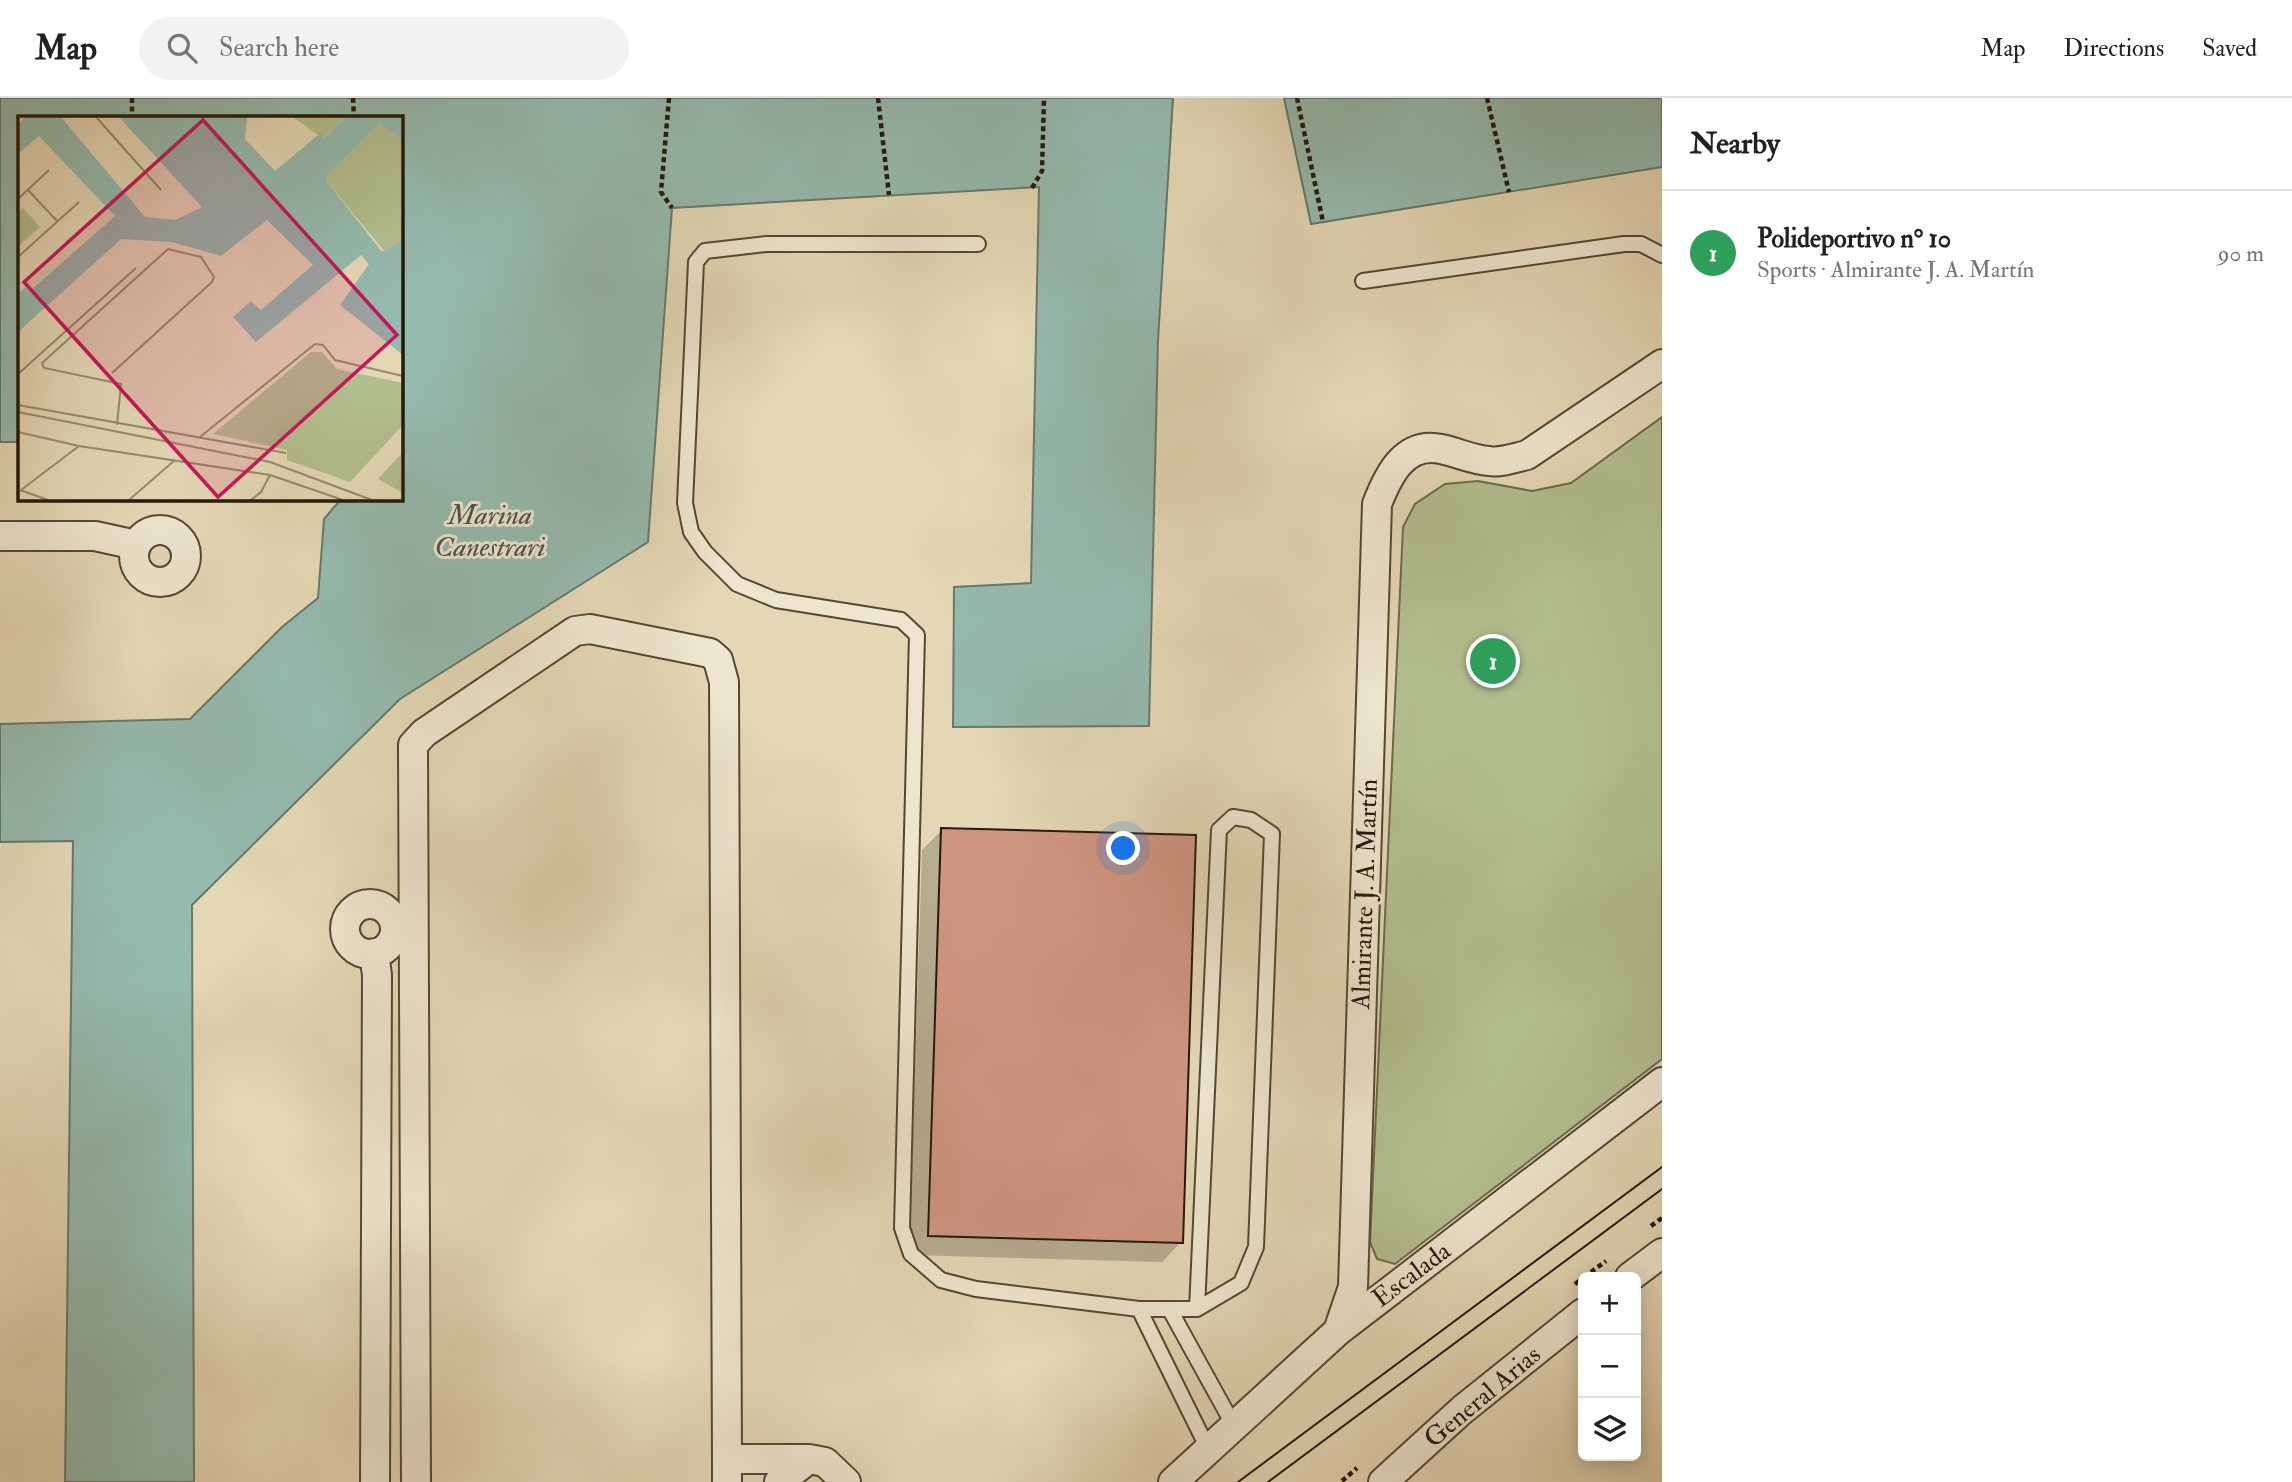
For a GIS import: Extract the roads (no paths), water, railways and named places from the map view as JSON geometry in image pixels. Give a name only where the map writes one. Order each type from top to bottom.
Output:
[{"type":"street","name":"Almirante J. A. Martín","points":[[1338,1331],[1353,1287],[1377,504],[1398,461],[1415,450],[1437,448],[1488,461],[1527,455],[1662,364]]},
{"type":"street","points":[[0,536],[95,536],[136,544]]},
{"type":"street","points":[[416,1482],[413,745],[424,733],[575,631],[590,629],[710,653],[718,660],[724,682],[727,1471],[809,1459],[825,1462],[846,1482]]},
{"type":"street","points":[[374,953],[377,975],[375,1482]]},
{"type":"street","name":"Escalada","points":[[1173,1482],[1338,1331],[1662,1082]]},
{"type":"street","points":[[1637,1272],[1662,1253]]},
{"type":"street","name":"General Arias","points":[[1383,1482],[1462,1410],[1578,1317]]},
{"type":"street","points":[[779,1482],[809,1459]]},
{"type":"lane","points":[[978,244],[766,244],[705,251],[696,262],[685,503],[691,532],[705,552],[737,584],[776,600],[901,620],[917,635],[902,1228],[911,1254],[941,1280],[976,1289],[1139,1309],[1170,1310],[1197,1309],[1241,1283],[1256,1248],[1272,834],[1251,820],[1233,817],[1219,830],[1197,1309]]},
{"type":"lane","points":[[1363,281],[1624,244],[1641,244],[1662,255]]},
{"type":"lane","points":[[1139,1309],[1208,1449]]},
{"type":"lane","points":[[1170,1310],[1234,1426]]},
{"type":"water","name":"Marina Canestrari","points":[[0,98],[1173,98],[1158,340],[1149,726],[953,727],[954,587],[1031,583],[1039,187],[672,208],[648,542],[400,699],[192,905],[194,1482],[65,1482],[73,841],[0,842],[0,724],[190,719],[282,627],[318,598],[324,519],[340,500],[402,500],[402,116],[18,116],[18,442],[0,442]]},
{"type":"water","points":[[1284,98],[1662,98],[1662,167],[1311,224]]},
{"type":"tram line","points":[[1238,1482],[1662,1167]]},
{"type":"tram line","points":[[1268,1482],[1662,1189]]},
{"type":"place","name":"Polideportivo n° 10","points":[[1493,661]]}]
